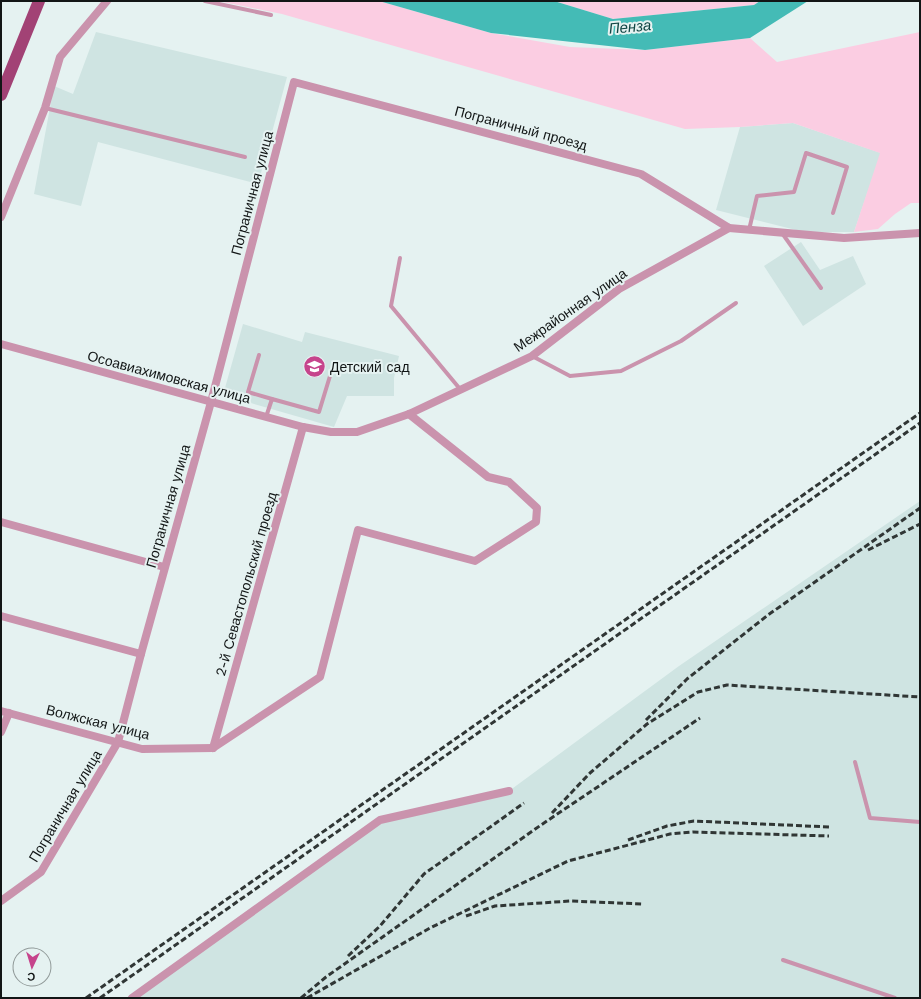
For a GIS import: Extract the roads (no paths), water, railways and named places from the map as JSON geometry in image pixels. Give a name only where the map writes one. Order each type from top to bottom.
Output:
[{"type":"main road","points":[[1,95],[39,1]]},
{"type":"street","points":[[1,217],[45,108],[60,57],[106,1]]},
{"type":"street","name":"Пограничный проезд","points":[[294,82],[641,174],[729,228]]},
{"type":"street","name":"Пограничная улица","points":[[1,901],[41,872],[118,742],[164,567],[211,402],[294,82]]},
{"type":"street","points":[[729,228],[844,238],[920,233]]},
{"type":"street","name":"Межрайонная улица","points":[[332,432],[357,432],[409,414],[532,356],[619,289],[729,228]]},
{"type":"street","name":"Осоавиахимовская улица","points":[[1,344],[303,427],[332,432]]},
{"type":"street","points":[[213,748],[320,677],[358,530],[475,561],[536,522],[536,508],[509,482],[488,477],[409,414]]},
{"type":"street","name":"2-й Севастопольский проезд","points":[[213,748],[303,427]]},
{"type":"street","points":[[1,522],[164,567]]},
{"type":"street","points":[[1,616],[141,654]]},
{"type":"street","name":"Волжская улица","points":[[1,711],[142,749],[213,748]]},
{"type":"street","points":[[1,732],[10,713]]},
{"type":"street","points":[[132,998],[380,820],[509,791]]},
{"type":"lane","points":[[205,1],[271,15]]},
{"type":"lane","points":[[45,108],[245,157]]},
{"type":"lane","points":[[749,230],[757,196],[794,192],[806,152],[847,167],[833,213]]},
{"type":"lane","points":[[782,233],[821,288]]},
{"type":"lane","points":[[400,258],[391,306],[460,389]]},
{"type":"lane","points":[[532,356],[570,376],[621,371],[681,341],[736,303]]},
{"type":"lane","points":[[259,355],[248,392],[319,412],[330,376]]},
{"type":"lane","points":[[266,417],[272,399]]},
{"type":"lane","points":[[855,762],[870,818],[920,822]]},
{"type":"lane","points":[[783,960],[895,998]]},
{"type":"water","name":"Пенза","points":[[379,1],[554,1],[613,19],[754,5],[760,1],[808,1],[750,38],[645,50],[491,33]]},
{"type":"railway","points":[[86,998],[920,413]]},
{"type":"railway","points":[[100,998],[920,423]]},
{"type":"railway","points":[[646,720],[687,679],[768,615],[920,508]]},
{"type":"railway","points":[[868,550],[920,524]]},
{"type":"railway","points":[[552,813],[590,773],[647,724],[698,692],[727,685],[920,697]]},
{"type":"railway","points":[[301,998],[326,977],[541,825],[700,718]]},
{"type":"railway","points":[[348,956],[380,926],[424,874],[524,803]]},
{"type":"railway","points":[[628,840],[667,826],[694,821],[830,827]]},
{"type":"railway","points":[[307,998],[430,928],[568,861],[670,834],[693,832],[829,836]]},
{"type":"railway","points":[[466,916],[495,906],[571,901],[642,904]]},
{"type":"place","name":"Детский сад","points":[[314,367]]}]
